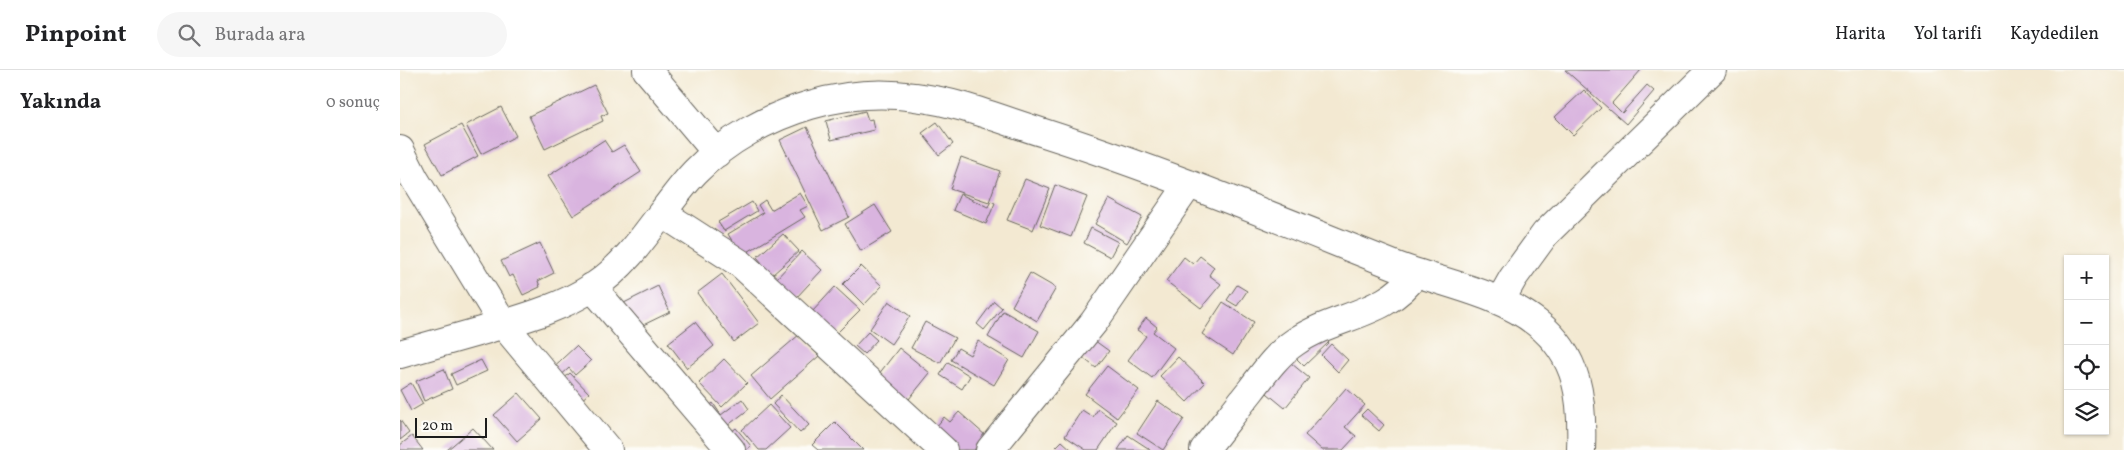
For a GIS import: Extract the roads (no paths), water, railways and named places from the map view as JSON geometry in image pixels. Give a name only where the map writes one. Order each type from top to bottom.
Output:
[{"type":"street","points":[[646,70],[717,153]]},
{"type":"street","points":[[1500,301],[1518,270],[1545,234],[1712,70]]},
{"type":"street","points":[[400,354],[539,314],[592,287],[614,271],[634,250],[696,171],[717,153],[754,129],[778,117],[812,104],[849,96],[883,94],[917,97],[962,107],[1115,156],[1416,273],[1500,301],[1519,310],[1539,324],[1566,354],[1575,373],[1580,397],[1581,450]]},
{"type":"street","points":[[400,150],[414,178],[503,324],[608,450]]},
{"type":"street","points":[[990,450],[1094,322],[1189,184]]},
{"type":"street","points":[[662,214],[741,264],[943,450]]},
{"type":"street","points":[[1204,450],[1268,369],[1294,343],[1325,326],[1388,302],[1403,290],[1416,273]]},
{"type":"street","points":[[592,287],[731,450]]}]
